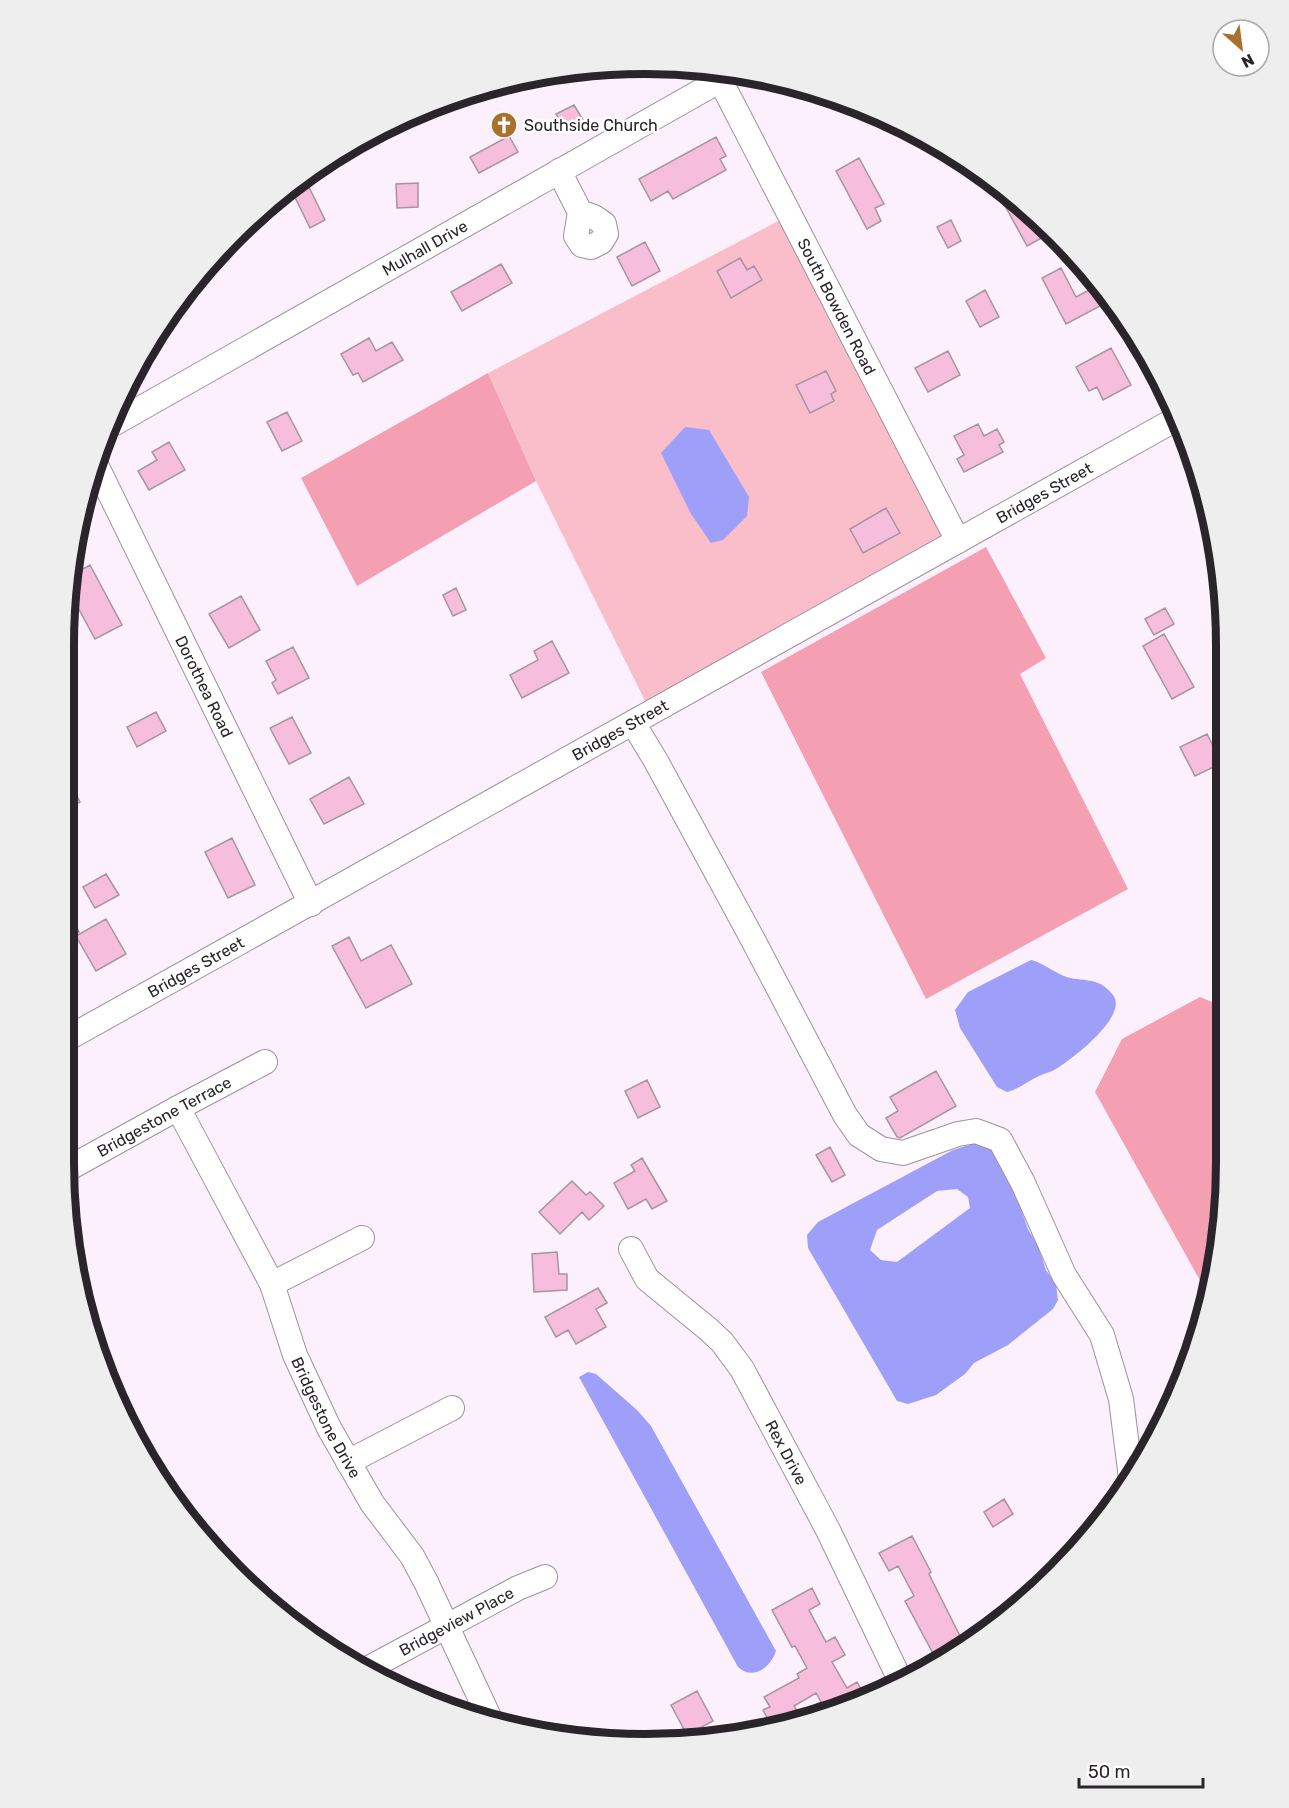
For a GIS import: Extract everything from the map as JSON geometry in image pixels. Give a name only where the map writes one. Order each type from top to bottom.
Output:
[{"type":"street","name":"Mulhall Drive","points":[[119,420],[559,171],[716,78]]},
{"type":"street","name":"South Bowden Road","points":[[724,79],[958,541]]},
{"type":"street","points":[[559,171],[580,212]]},
{"type":"street","name":"Bridges Street","points":[[74,1035],[1170,422]]},
{"type":"street","name":"Dorothea Road","points":[[100,473],[310,904]]},
{"type":"street","points":[[633,723],[662,772],[845,1115],[859,1136],[881,1149],[903,1153],[958,1134],[976,1131],[1000,1140],[1023,1183],[1064,1275],[1102,1335],[1121,1399],[1129,1465]]},
{"type":"street","name":"Bridgestone Terrace","points":[[74,1165],[265,1062]]},
{"type":"street","name":"Bridgestone Drive","points":[[178,1108],[272,1284],[295,1355],[329,1428],[372,1503],[412,1556],[487,1712]]},
{"type":"street","points":[[272,1284],[362,1238]]},
{"type":"street","name":"Rex Drive","points":[[631,1249],[647,1279],[722,1342],[742,1369],[837,1546],[898,1675]]},
{"type":"street","points":[[348,1462],[452,1408]]},
{"type":"street","name":"Bridgeview Place","points":[[373,1666],[518,1587],[545,1577]]},
{"type":"shaded area","points":[[782,219],[945,535],[648,707],[536,481],[488,373]]},
{"type":"shaded area","points":[[488,373],[536,481],[357,586],[301,478]]},
{"type":"shaded area","points":[[986,547],[1046,658],[1020,674],[1128,889],[926,999],[761,672]]},
{"type":"shaded area","points":[[1200,997],[1216,1004],[1216,1163],[1211,1238],[1202,1284],[1095,1092],[1122,1039]]},
{"type":"water","points":[[685,427],[709,430],[749,497],[747,516],[723,540],[711,543],[691,514],[661,453]]},
{"type":"water","points":[[1031,960],[1064,976],[1102,985],[1113,995],[1116,1004],[1106,1025],[1074,1056],[1054,1070],[1007,1092],[997,1087],[960,1028],[955,1010],[968,992]]},
{"type":"water","points":[[972,1144],[984,1144],[997,1151],[1006,1167],[1028,1229],[1038,1246],[1046,1270],[1056,1284],[1058,1300],[1053,1309],[1008,1345],[974,1363],[965,1374],[936,1395],[908,1404],[897,1401],[808,1248],[807,1235],[818,1222],[953,1150]],"holes":[[[957,1189],[968,1197],[970,1208],[897,1262],[881,1260],[870,1250],[877,1230],[937,1191]]]},
{"type":"water","points":[[588,1372],[596,1374],[637,1410],[651,1426],[776,1651],[774,1657],[761,1670],[750,1673],[738,1667],[579,1377]]},
{"type":"building","points":[[574,105],[583,120],[565,130],[556,114]]},
{"type":"building","points":[[509,136],[518,152],[479,173],[470,157]]},
{"type":"building","points":[[716,137],[726,156],[720,159],[726,170],[673,199],[668,191],[651,201],[639,179]]},
{"type":"building","points":[[859,158],[884,204],[875,208],[881,221],[867,229],[836,171]]},
{"type":"building","points":[[418,183],[418,207],[397,208],[396,184]]},
{"type":"building","points":[[307,184],[325,220],[310,228],[293,194]]},
{"type":"building","points":[[1006,203],[1021,215],[1044,237],[1027,246],[1004,204]]},
{"type":"building","points":[[951,220],[961,241],[948,248],[937,227]]},
{"type":"building","points":[[645,242],[660,271],[632,286],[617,257]]},
{"type":"building","points":[[740,258],[747,270],[754,266],[762,280],[731,298],[717,271]]},
{"type":"building","points":[[501,264],[512,283],[462,311],[451,292]]},
{"type":"building","points":[[1061,268],[1076,297],[1091,289],[1102,305],[1066,324],[1042,278]]},
{"type":"building","points":[[985,290],[999,317],[980,327],[966,301]]},
{"type":"building","points":[[369,338],[376,351],[392,342],[403,360],[363,382],[358,373],[353,375],[341,354]]},
{"type":"building","points":[[1111,348],[1131,385],[1103,400],[1097,387],[1089,391],[1076,367]]},
{"type":"building","points":[[948,351],[960,375],[928,392],[915,368]]},
{"type":"building","points":[[826,371],[836,391],[831,394],[834,401],[810,413],[796,385]]},
{"type":"building","points":[[287,412],[302,441],[282,451],[267,422]]},
{"type":"building","points":[[978,424],[984,436],[997,429],[1004,442],[999,445],[1003,452],[964,472],[957,459],[964,455],[954,436]]},
{"type":"building","points":[[169,442],[185,470],[149,490],[138,471],[157,460],[152,452]]},
{"type":"building","points":[[886,508],[900,533],[863,553],[850,529]]},
{"type":"building","points":[[90,565],[122,625],[95,639],[75,603],[78,572]]},
{"type":"building","points":[[456,588],[466,610],[453,616],[443,595]]},
{"type":"building","points":[[241,596],[260,630],[229,648],[209,614]]},
{"type":"building","points":[[1165,608],[1174,624],[1154,635],[1145,619]]},
{"type":"building","points":[[1164,634],[1194,687],[1172,699],[1143,646]]},
{"type":"building","points":[[552,641],[569,673],[522,698],[510,675],[538,660],[534,651]]},
{"type":"building","points":[[293,647],[309,678],[278,694],[272,683],[276,680],[266,661]]},
{"type":"building","points":[[156,712],[166,731],[137,747],[127,727]]},
{"type":"building","points":[[292,717],[311,753],[289,764],[270,728]]},
{"type":"building","points":[[1207,734],[1216,751],[1216,766],[1195,776],[1180,747]]},
{"type":"building","points":[[349,777],[364,804],[324,824],[310,799]]},
{"type":"building","points":[[74,790],[80,802],[74,805]]},
{"type":"building","points":[[232,838],[255,885],[228,898],[205,852]]},
{"type":"building","points":[[106,874],[119,895],[95,908],[83,887]]},
{"type":"building","points":[[106,919],[126,954],[96,971],[76,936]]},
{"type":"building","points":[[74,923],[79,932],[74,935]]},
{"type":"building","points":[[349,937],[361,961],[391,945],[412,984],[366,1008],[332,946]]},
{"type":"building","points":[[936,1071],[956,1106],[900,1138],[897,1137],[886,1118],[898,1111],[890,1097]]},
{"type":"building","points":[[647,1080],[660,1107],[638,1118],[625,1091]]},
{"type":"building","points":[[830,1147],[845,1175],[832,1182],[816,1155]]},
{"type":"building","points":[[642,1158],[667,1201],[652,1209],[646,1199],[628,1209],[614,1183],[635,1171],[631,1165]]},
{"type":"building","points":[[572,1181],[586,1195],[590,1192],[604,1206],[589,1220],[582,1212],[560,1234],[539,1212]]},
{"type":"building","points":[[557,1252],[559,1274],[567,1274],[567,1290],[534,1292],[532,1254]]},
{"type":"building","points":[[598,1288],[607,1303],[596,1309],[606,1327],[576,1344],[568,1330],[556,1337],[545,1317]]},
{"type":"building","points":[[1004,1499],[1013,1514],[993,1527],[984,1512]]},
{"type":"building","points":[[912,1536],[961,1638],[934,1655],[905,1601],[914,1596],[898,1566],[889,1571],[879,1553]]},
{"type":"building","points":[[812,1588],[820,1604],[809,1610],[826,1642],[835,1637],[845,1655],[832,1662],[847,1688],[857,1682],[862,1691],[818,1707],[817,1704],[821,1702],[816,1693],[794,1706],[798,1713],[769,1721],[763,1710],[770,1707],[764,1697],[799,1678],[797,1674],[807,1668],[795,1646],[792,1647],[772,1610]]},
{"type":"building","points":[[697,1691],[713,1721],[692,1732],[686,1733],[671,1705]]},
{"type":"place","name":"Southside Church","points":[[504,125]]}]
